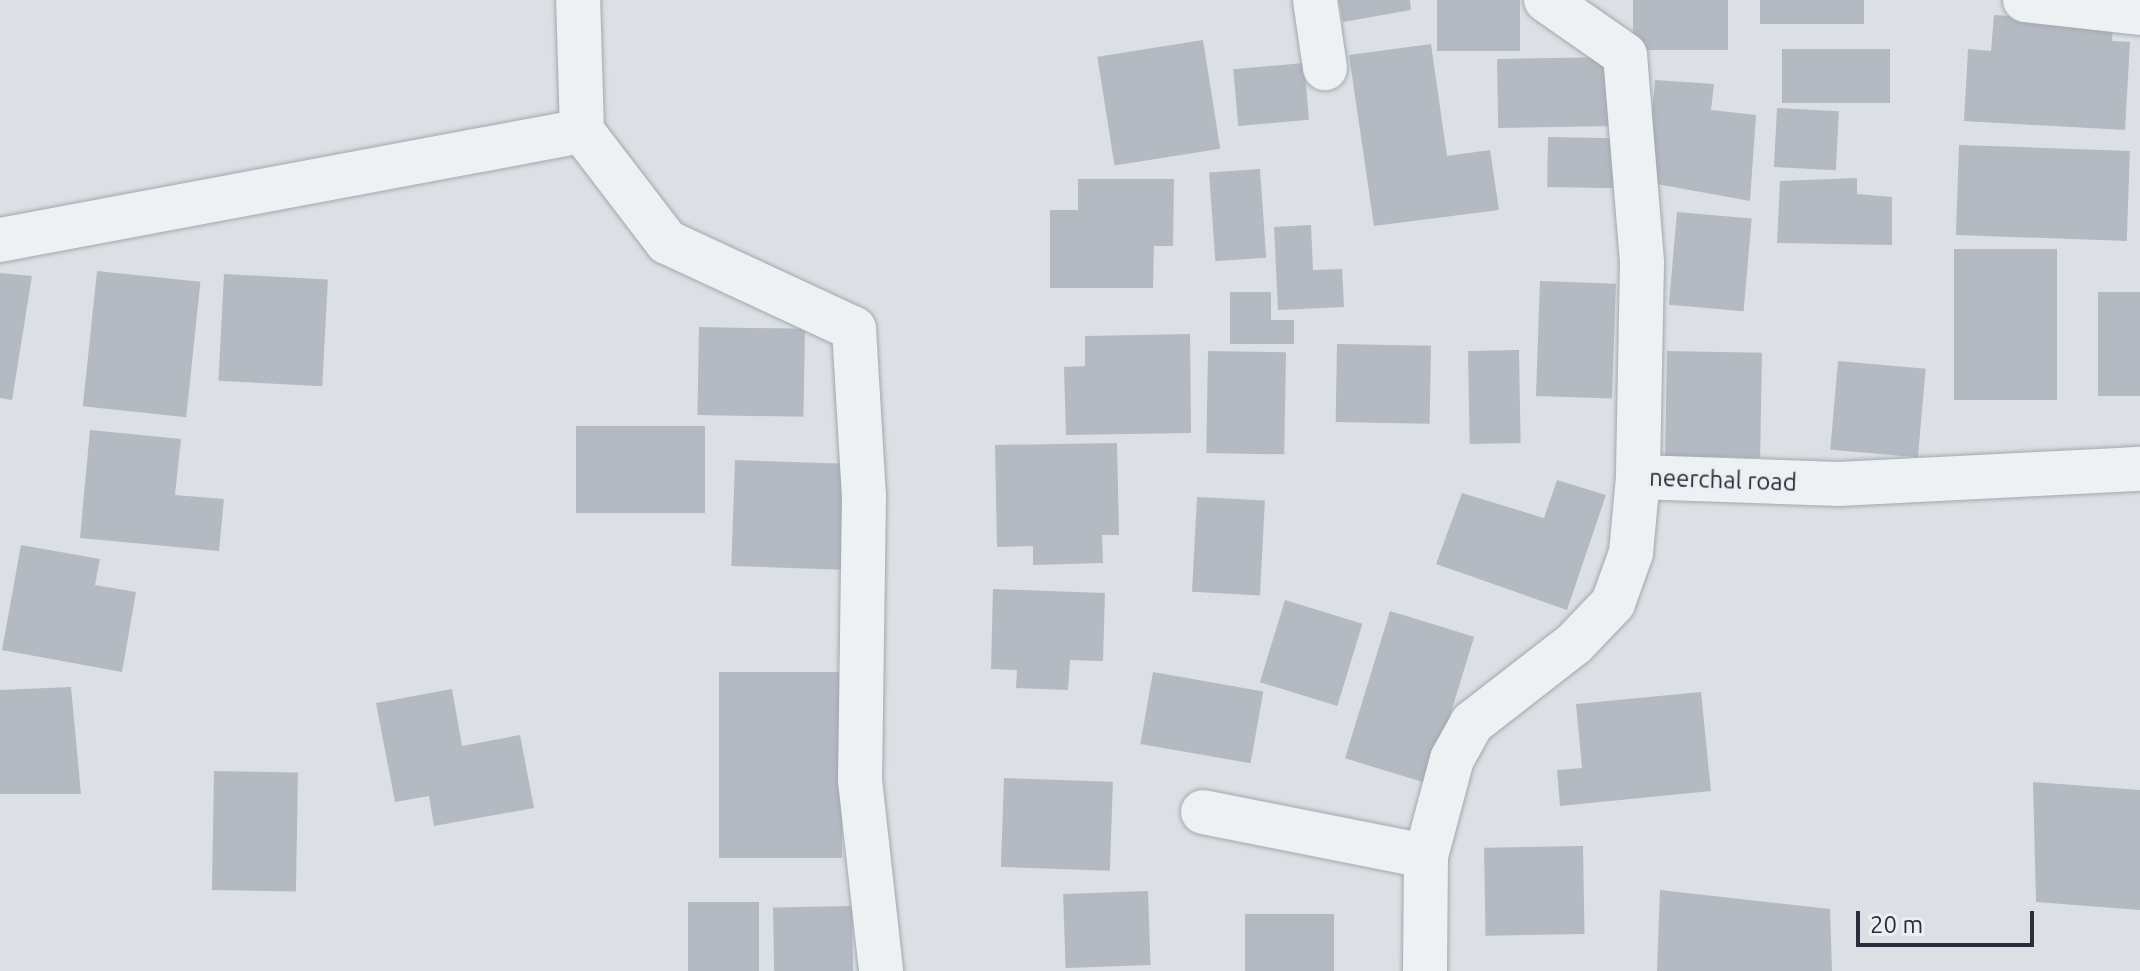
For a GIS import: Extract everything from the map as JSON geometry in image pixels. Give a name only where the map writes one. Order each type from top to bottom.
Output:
[{"type":"street","points":[[578,0],[582,131],[667,242],[854,329],[864,495],[860,780],[881,971]]},
{"type":"street","points":[[1315,0],[1325,68]]},
{"type":"street","points":[[1546,0],[1625,55],[1642,263],[1638,477]]},
{"type":"street","points":[[2025,0],[2090,4],[2140,13]]},
{"type":"street","points":[[0,240],[582,131]]},
{"type":"street","name":"neerchal road","points":[[1425,971],[1426,856],[1452,759],[1472,723],[1574,644],[1613,603],[1631,553],[1638,477],[1839,484],[2140,469]]},
{"type":"street","points":[[1203,812],[1426,856]]},
{"type":"building","points":[[1339,0],[1410,0],[1411,10],[1343,22]]},
{"type":"building","points":[[1437,0],[1520,0],[1520,51],[1437,51]]},
{"type":"building","points":[[1633,0],[1728,0],[1728,50],[1633,50]]},
{"type":"building","points":[[1760,0],[1864,0],[1864,24],[1760,24]]},
{"type":"building","points":[[1994,15],[2113,22],[2112,41],[2130,42],[2125,130],[1964,121],[1968,49],[1991,51]]},
{"type":"building","points":[[1203,40],[1220,149],[1115,165],[1097,57]]},
{"type":"building","points":[[1431,44],[1447,156],[1490,150],[1499,210],[1374,226],[1349,55]]},
{"type":"building","points":[[1782,49],[1890,49],[1890,103],[1782,103]]},
{"type":"building","points":[[1613,57],[1614,126],[1498,128],[1497,59]]},
{"type":"building","points":[[1304,63],[1309,120],[1238,126],[1233,69]]},
{"type":"building","points":[[1655,80],[1714,84],[1711,110],[1756,115],[1750,201],[1646,182]]},
{"type":"building","points":[[1777,108],[1839,111],[1836,170],[1774,167]]},
{"type":"building","points":[[1548,137],[1616,138],[1615,188],[1547,187]]},
{"type":"building","points":[[1959,145],[2130,151],[2127,241],[1956,235]]},
{"type":"building","points":[[1260,169],[1266,258],[1215,261],[1209,173]]},
{"type":"building","points":[[1857,178],[1857,194],[1892,197],[1892,245],[1777,243],[1780,181]]},
{"type":"building","points":[[1078,179],[1174,179],[1173,246],[1154,246],[1153,288],[1050,288],[1050,210],[1078,210]]},
{"type":"building","points":[[1677,212],[1752,219],[1744,311],[1669,305]]},
{"type":"building","points":[[1311,225],[1313,270],[1342,269],[1344,307],[1278,310],[1274,227]]},
{"type":"building","points":[[1954,249],[2057,249],[2057,400],[1954,400]]},
{"type":"building","points":[[97,271],[200,282],[186,417],[83,406]]},
{"type":"building","points":[[0,273],[32,276],[12,400],[0,398]]},
{"type":"building","points":[[224,274],[328,279],[322,386],[218,381]]},
{"type":"building","points":[[1540,281],[1616,284],[1612,399],[1536,396]]},
{"type":"building","points":[[1230,292],[1271,292],[1271,320],[1294,320],[1294,344],[1230,344]]},
{"type":"building","points":[[2098,292],[2140,292],[2140,396],[2098,396]]},
{"type":"building","points":[[699,327],[805,329],[803,417],[697,415]]},
{"type":"building","points":[[1190,334],[1191,433],[1066,435],[1064,367],[1085,366],[1085,336]]},
{"type":"building","points":[[1337,344],[1431,346],[1430,424],[1336,422]]},
{"type":"building","points":[[1519,350],[1521,443],[1470,444],[1468,351]]},
{"type":"building","points":[[1208,351],[1286,352],[1284,454],[1206,453]]},
{"type":"building","points":[[1667,351],[1762,353],[1760,458],[1665,456]]},
{"type":"building","points":[[1838,361],[1926,369],[1918,457],[1830,450]]},
{"type":"building","points":[[576,426],[705,426],[705,513],[576,513]]},
{"type":"building","points":[[90,430],[181,439],[175,495],[224,499],[219,551],[80,538]]},
{"type":"building","points":[[1117,443],[1119,535],[1102,535],[1103,563],[1033,565],[1033,546],[997,547],[995,445]]},
{"type":"building","points":[[735,460],[846,464],[842,570],[731,566]]},
{"type":"building","points":[[1557,480],[1606,495],[1567,610],[1436,564],[1462,493],[1544,518]]},
{"type":"building","points":[[1197,497],[1265,501],[1260,595],[1192,592]]},
{"type":"building","points":[[21,545],[100,559],[95,585],[136,592],[122,672],[2,650]]},
{"type":"building","points":[[993,589],[1105,593],[1103,661],[1070,660],[1068,690],[1016,688],[1017,670],[991,669]]},
{"type":"building","points":[[1285,600],[1362,624],[1337,706],[1260,682]]},
{"type":"building","points":[[1390,611],[1474,637],[1429,784],[1345,758]]},
{"type":"building","points":[[719,672],[842,672],[842,858],[719,858]]},
{"type":"building","points":[[1153,672],[1263,691],[1251,763],[1140,744]]},
{"type":"building","points":[[71,687],[81,794],[0,794],[0,690]]},
{"type":"building","points":[[452,689],[462,746],[520,735],[534,808],[434,826],[429,796],[395,802],[376,703]]},
{"type":"building","points":[[1701,692],[1711,791],[1560,806],[1557,770],[1582,768],[1576,704]]},
{"type":"building","points":[[214,771],[298,772],[296,891],[212,890]]},
{"type":"building","points":[[1004,778],[1113,782],[1110,871],[1001,867]]},
{"type":"building","points":[[2033,782],[2140,790],[2140,910],[2036,902]]},
{"type":"building","points":[[1583,846],[1585,934],[1486,936],[1484,848]]},
{"type":"building","points":[[1660,890],[1830,909],[1832,971],[1657,971]]},
{"type":"building","points":[[1148,891],[1151,965],[1066,968],[1063,894]]},
{"type":"building","points":[[688,902],[759,902],[759,971],[688,971]]},
{"type":"building","points":[[852,906],[853,971],[774,971],[773,907]]},
{"type":"building","points":[[1245,914],[1334,914],[1334,971],[1245,971]]}]
